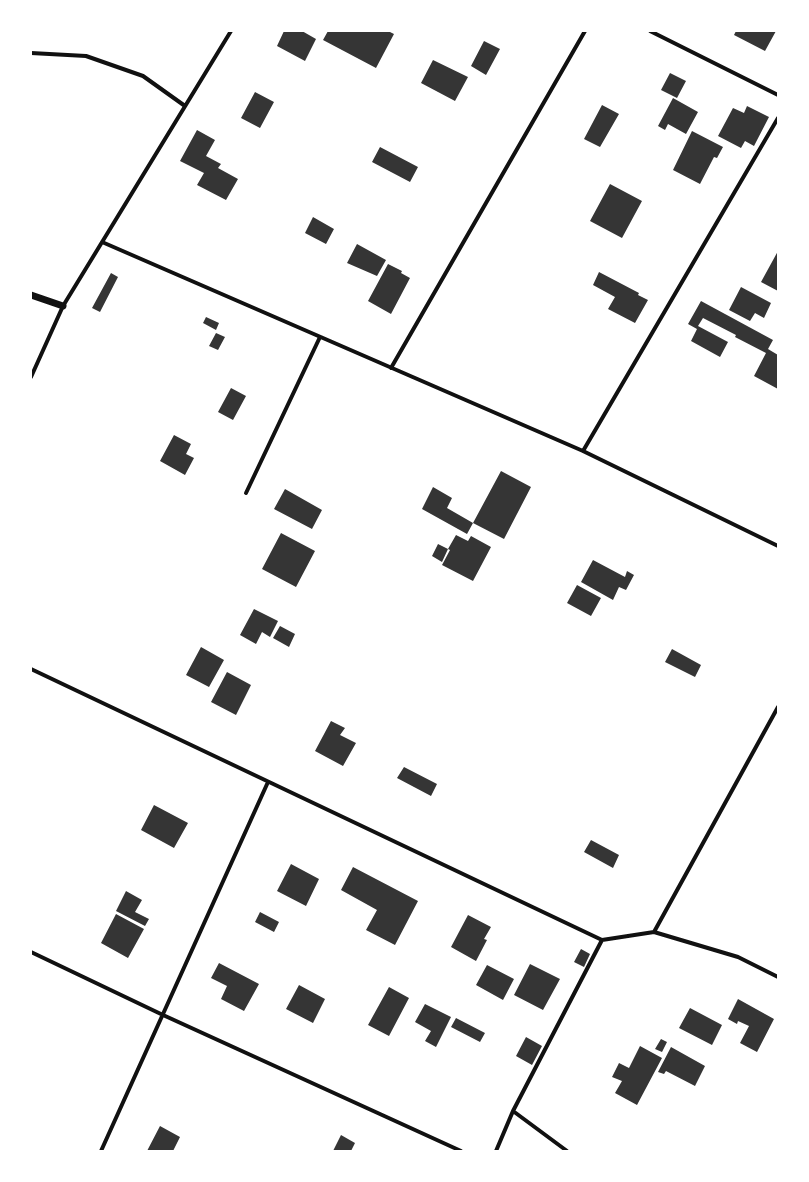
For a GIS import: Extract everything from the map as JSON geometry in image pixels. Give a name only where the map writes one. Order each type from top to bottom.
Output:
[{"type":"street","points":[[31,377],[63,306],[231,31]]},
{"type":"street","points":[[391,368],[585,31]]},
{"type":"street","points":[[650,31],[778,95]]},
{"type":"street","points":[[31,53],[86,56],[136,73],[143,76],[185,106]]},
{"type":"street","points":[[583,451],[778,118]]},
{"type":"street","points":[[102,242],[583,451],[778,546]]},
{"type":"street","points":[[31,295],[63,306]]},
{"type":"street","points":[[246,493],[320,337]]},
{"type":"street","points":[[31,669],[602,940],[654,932],[738,957],[778,977]]},
{"type":"street","points":[[654,932],[778,707]]},
{"type":"street","points":[[101,1151],[268,782]]},
{"type":"street","points":[[496,1151],[512,1111],[602,940]]},
{"type":"street","points":[[31,952],[163,1015],[461,1151]]},
{"type":"street","points":[[512,1111],[567,1151]]},
{"type":"building","points":[[284,31],[302,31],[316,39],[305,61],[277,46]]},
{"type":"building","points":[[328,31],[388,31],[394,34],[376,68],[323,40]]},
{"type":"building","points":[[736,31],[776,31],[765,51],[734,35]]},
{"type":"building","points":[[484,41],[500,49],[486,75],[471,66]]},
{"type":"building","points":[[433,60],[468,77],[455,101],[421,83]]},
{"type":"building","points":[[670,73],[686,81],[677,98],[661,90]]},
{"type":"building","points":[[255,92],[274,102],[260,128],[241,118]]},
{"type":"building","points":[[673,98],[698,112],[686,134],[668,124],[665,130],[658,126]]},
{"type":"building","points":[[602,105],[619,114],[600,147],[584,139]]},
{"type":"building","points":[[747,106],[769,117],[754,146],[745,141],[741,148],[718,136],[733,108],[744,113]]},
{"type":"building","points":[[197,130],[215,140],[206,156],[221,164],[218,168],[238,179],[226,200],[197,185],[204,173],[180,161]]},
{"type":"building","points":[[692,131],[723,147],[717,158],[714,157],[700,184],[673,170]]},
{"type":"building","points":[[380,147],[418,167],[410,182],[372,162]]},
{"type":"building","points":[[610,184],[642,201],[622,238],[590,221]]},
{"type":"building","points":[[313,217],[334,229],[326,244],[305,233]]},
{"type":"building","points":[[357,244],[386,260],[377,276],[347,263]]},
{"type":"building","points":[[778,251],[778,291],[761,282]]},
{"type":"building","points":[[388,264],[402,271],[401,273],[410,278],[391,314],[368,301]]},
{"type":"building","points":[[599,272],[639,293],[638,295],[648,300],[635,323],[608,309],[615,297],[593,285]]},
{"type":"building","points":[[111,273],[118,277],[100,312],[92,308]]},
{"type":"building","points":[[741,287],[771,303],[764,318],[755,313],[750,321],[729,310]]},
{"type":"building","points":[[701,301],[773,340],[768,349],[778,355],[778,389],[754,376],[766,353],[735,337],[736,335],[703,318],[698,326],[728,342],[720,357],[691,341],[697,329],[688,324]]},
{"type":"building","points":[[206,317],[219,323],[216,330],[203,323]]},
{"type":"building","points":[[216,333],[225,337],[218,350],[209,346]]},
{"type":"building","points":[[231,388],[246,396],[233,420],[218,412]]},
{"type":"building","points":[[174,435],[191,444],[186,454],[194,458],[185,475],[160,461]]},
{"type":"building","points":[[501,471],[531,487],[504,539],[473,523]]},
{"type":"building","points":[[433,487],[452,498],[447,508],[473,523],[467,534],[422,509]]},
{"type":"building","points":[[285,489],[322,510],[312,529],[274,509]]},
{"type":"building","points":[[281,533],[315,551],[296,587],[262,569]]},
{"type":"building","points":[[456,535],[468,541],[471,536],[491,547],[473,581],[442,565],[450,550],[448,549]]},
{"type":"building","points":[[438,544],[448,549],[442,562],[432,556]]},
{"type":"building","points":[[593,560],[625,577],[627,571],[634,575],[626,590],[619,587],[613,600],[581,582]]},
{"type":"building","points":[[577,585],[601,598],[591,616],[567,603]]},
{"type":"building","points":[[254,609],[278,621],[270,637],[262,632],[256,644],[240,635]]},
{"type":"building","points":[[280,626],[295,634],[289,647],[273,638]]},
{"type":"building","points":[[201,647],[224,660],[209,687],[186,675]]},
{"type":"building","points":[[672,649],[701,665],[695,677],[665,662]]},
{"type":"building","points":[[227,672],[251,685],[236,715],[211,702]]},
{"type":"building","points":[[331,721],[345,728],[340,735],[356,743],[343,766],[315,751]]},
{"type":"building","points":[[404,767],[437,784],[431,796],[397,778]]},
{"type":"building","points":[[154,805],[188,823],[174,848],[141,830]]},
{"type":"building","points":[[591,840],[619,855],[613,868],[584,852]]},
{"type":"building","points":[[291,864],[319,879],[306,906],[277,891]]},
{"type":"building","points":[[353,867],[418,901],[395,945],[366,930],[377,910],[341,890]]},
{"type":"building","points":[[126,891],[142,900],[135,912],[149,919],[145,926],[116,911]]},
{"type":"building","points":[[260,912],[279,922],[274,932],[255,922]]},
{"type":"building","points":[[116,914],[144,929],[128,958],[101,943]]},
{"type":"building","points":[[468,915],[491,927],[484,939],[487,940],[476,961],[451,947]]},
{"type":"building","points":[[581,949],[590,954],[584,967],[574,962]]},
{"type":"building","points":[[219,963],[259,984],[244,1011],[221,999],[227,986],[211,978]]},
{"type":"building","points":[[530,964],[560,979],[543,1010],[514,995]]},
{"type":"building","points":[[487,965],[514,979],[503,1000],[476,985]]},
{"type":"building","points":[[299,985],[325,999],[313,1023],[286,1009]]},
{"type":"building","points":[[389,987],[409,998],[389,1036],[368,1025]]},
{"type":"building","points":[[738,999],[774,1019],[757,1052],[740,1043],[749,1026],[738,1021],[737,1024],[728,1019]]},
{"type":"building","points":[[425,1004],[451,1017],[436,1047],[425,1041],[431,1031],[415,1022]]},
{"type":"building","points":[[690,1008],[722,1025],[712,1045],[679,1028]]},
{"type":"building","points":[[456,1018],[485,1033],[480,1042],[451,1027]]},
{"type":"building","points":[[526,1037],[542,1046],[532,1065],[516,1056]]},
{"type":"building","points":[[661,1039],[667,1042],[662,1052],[655,1049]]},
{"type":"building","points":[[640,1046],[662,1058],[637,1105],[615,1093],[622,1081],[612,1077],[619,1063],[629,1068]]},
{"type":"building","points":[[671,1047],[705,1066],[695,1086],[666,1071],[664,1074],[658,1072]]},
{"type":"building","points":[[160,1126],[180,1137],[173,1151],[147,1151]]},
{"type":"building","points":[[341,1135],[355,1143],[351,1151],[333,1151]]}]
